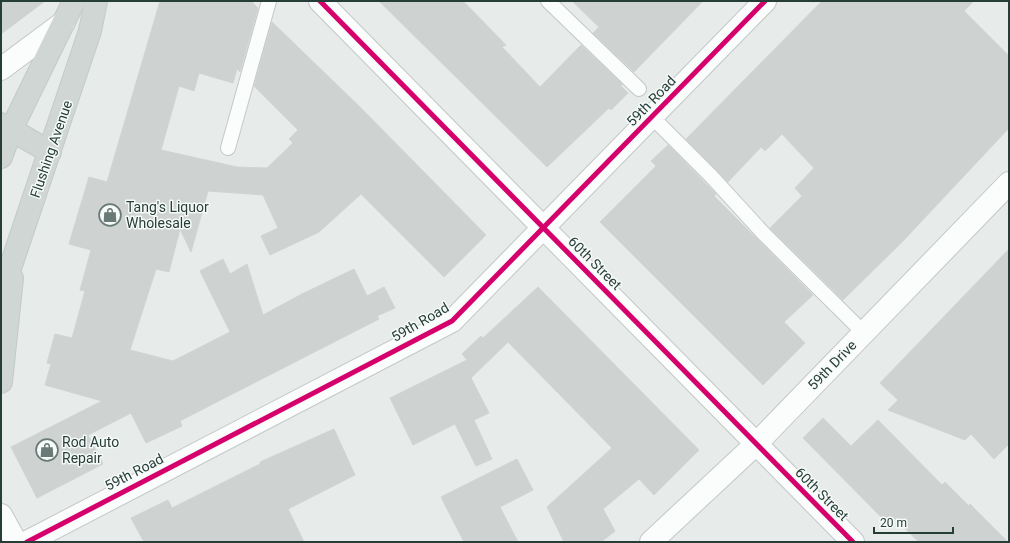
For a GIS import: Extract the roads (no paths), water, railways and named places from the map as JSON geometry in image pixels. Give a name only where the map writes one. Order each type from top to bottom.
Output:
[{"type":"main road","points":[[1,157],[6,127],[74,1]]},
{"type":"main road","name":"Flushing Avenue","points":[[1,295],[90,31],[96,1]]},
{"type":"main road","points":[[6,127],[50,152]]},
{"type":"main road","points":[[1,382],[14,257]]},
{"type":"street","name":"60th Street","points":[[320,1],[853,542]]},
{"type":"street","name":"59th Road","points":[[27,542],[452,321],[765,1]]},
{"type":"street","points":[[1,69],[64,22]]},
{"type":"street","name":"59th Drive","points":[[651,542],[756,444],[1009,183]]},
{"type":"street","points":[[1,514],[16,542]]},
{"type":"lane","points":[[228,148],[269,1]]},
{"type":"lane","points":[[548,1],[639,89]]},
{"type":"lane","points":[[652,118],[711,176],[764,234],[864,333]]},
{"type":"place","name":"Tang's Liquor Wholesale","points":[[110,215]]},
{"type":"place","name":"Rod Auto Repair","points":[[47,450]]}]
